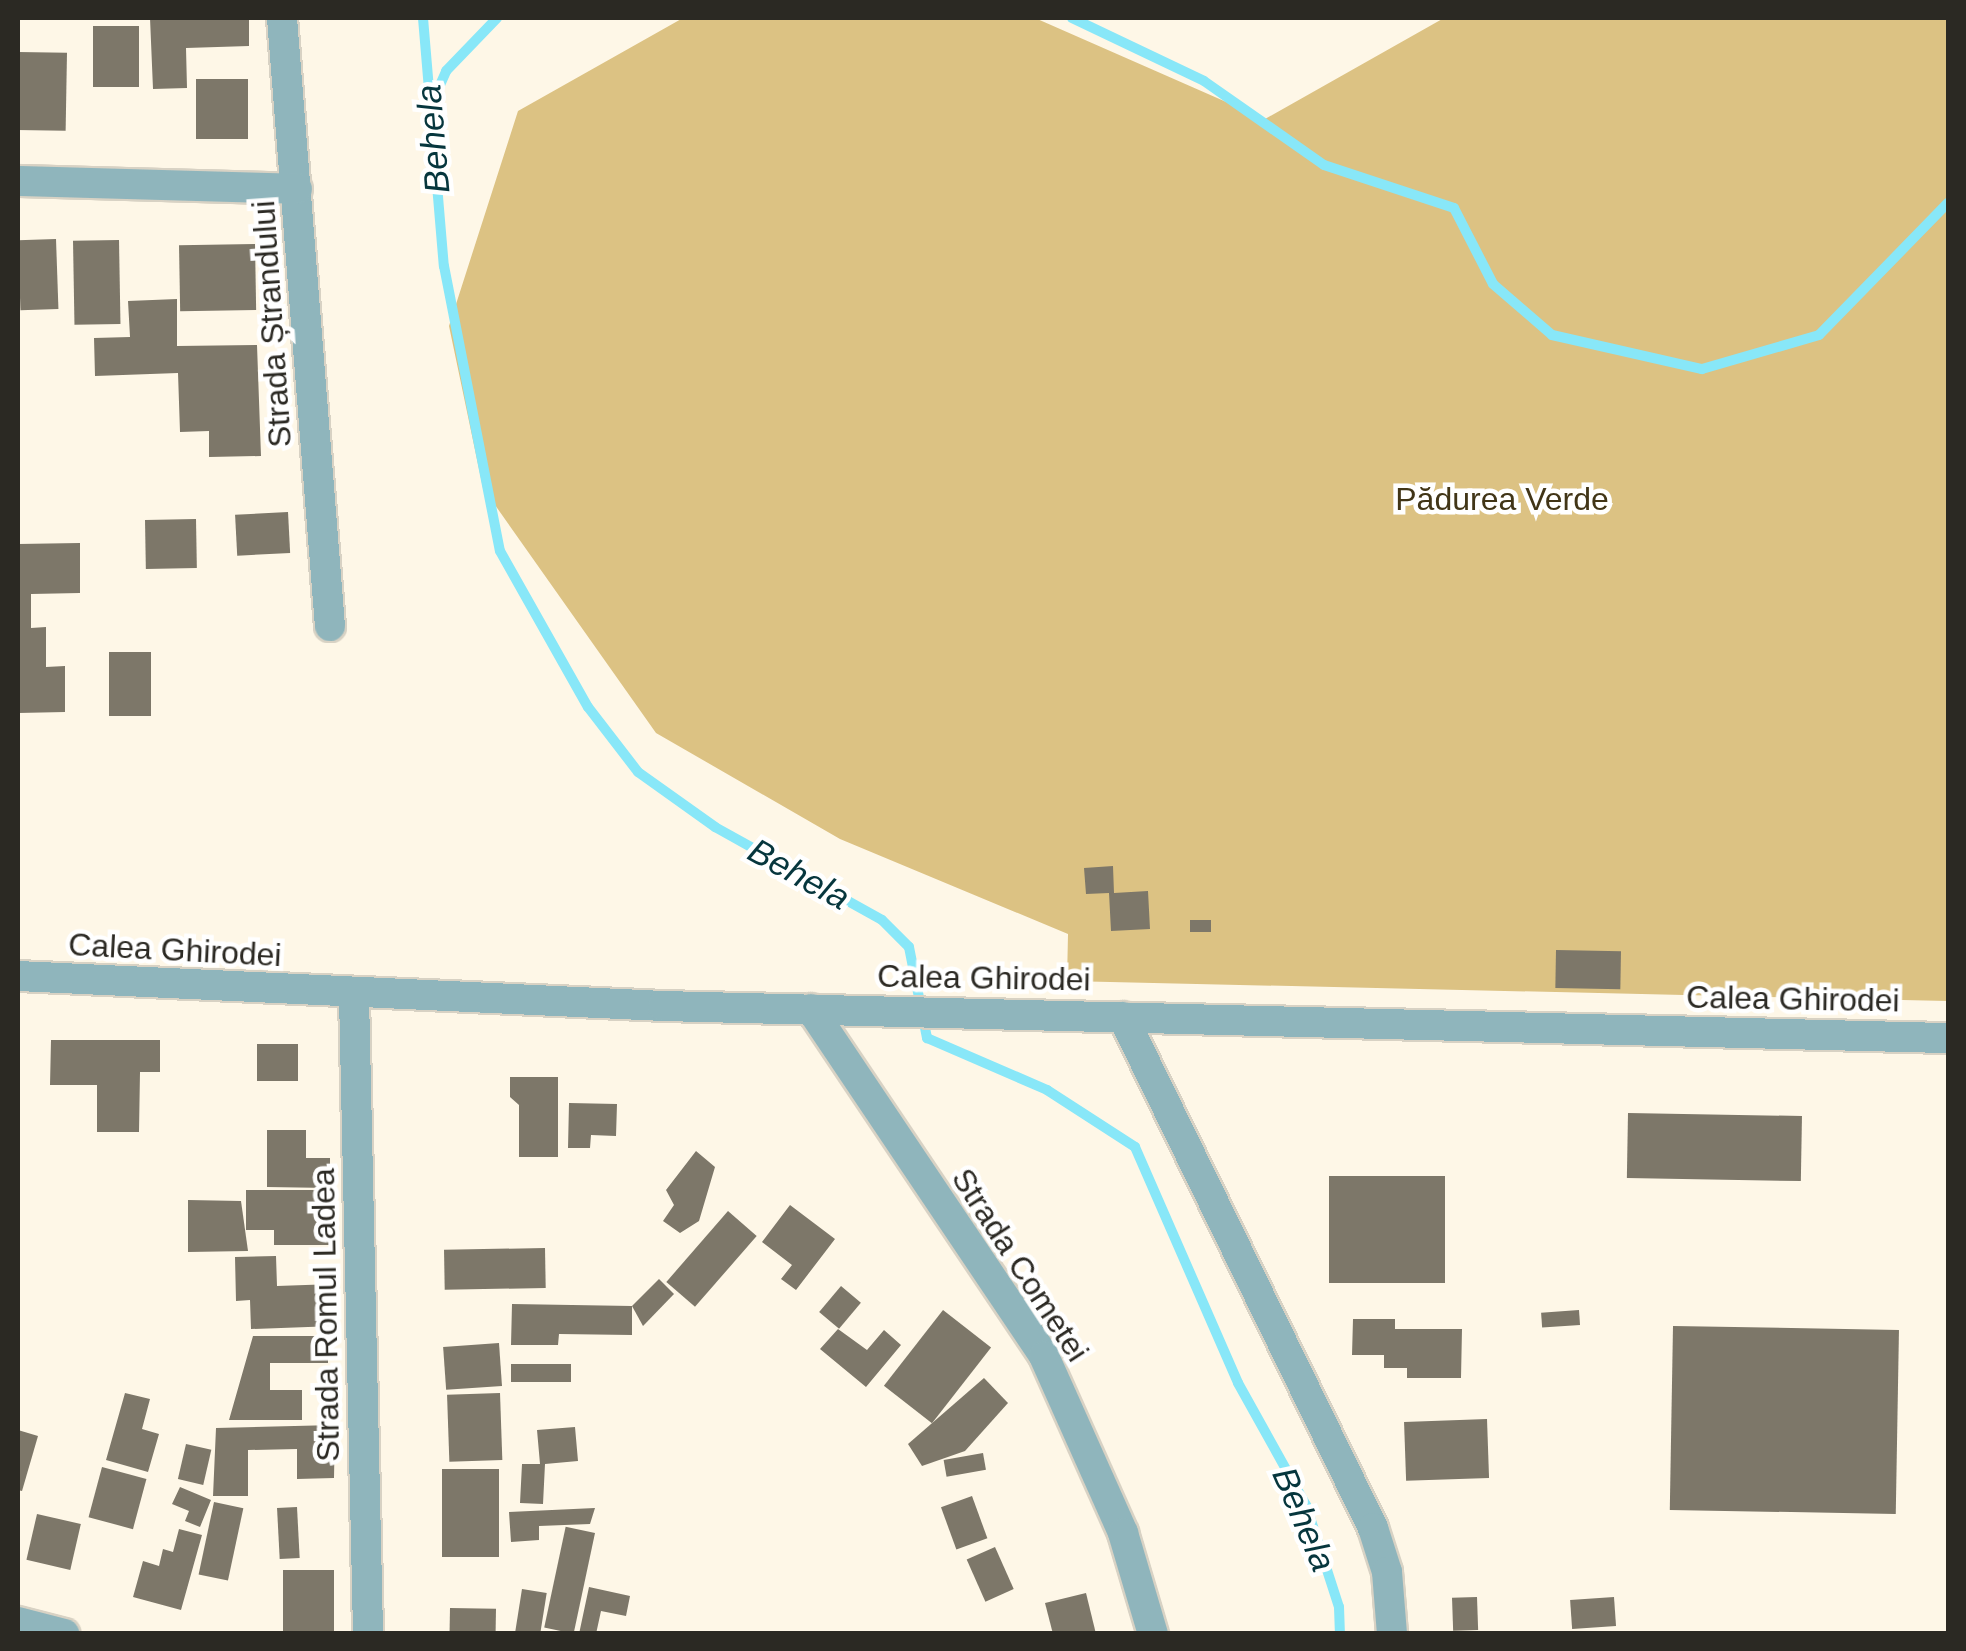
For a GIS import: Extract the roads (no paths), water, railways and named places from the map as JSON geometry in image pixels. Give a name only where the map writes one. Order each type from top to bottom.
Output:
[{"type":"street","name":"Strada Ștrandului","points":[[282,18],[330,626]]},
{"type":"street","points":[[18,182],[297,189]]},
{"type":"street","name":"Calea Ghirodei","points":[[18,976],[354,996],[1948,1038]]},
{"type":"street","name":"Strada Romul Ladea","points":[[354,996],[368,1634]]},
{"type":"street","name":"Strada Cometei","points":[[811,1009],[1044,1356],[1123,1533],[1153,1634]]},
{"type":"street","points":[[1123,1017],[1373,1528],[1387,1572],[1392,1634]]},
{"type":"street","points":[[18,1622],[64,1634]]},
{"type":"waterway","name":"Behela","points":[[423,18],[444,266],[500,551],[588,707],[638,772],[715,827],[882,920],[909,947],[927,1038],[1047,1090],[1135,1147],[1238,1383],[1306,1505],[1339,1607],[1340,1634]]},
{"type":"waterway","points":[[432,103],[446,71],[497,18]]},
{"type":"waterway","points":[[1072,18],[1204,81],[1324,165],[1454,208],[1493,284],[1552,335],[1702,369],[1819,335],[1948,203]]},
{"type":"park label","name":"Pădurea Verde","points":[[1502,499]]}]
